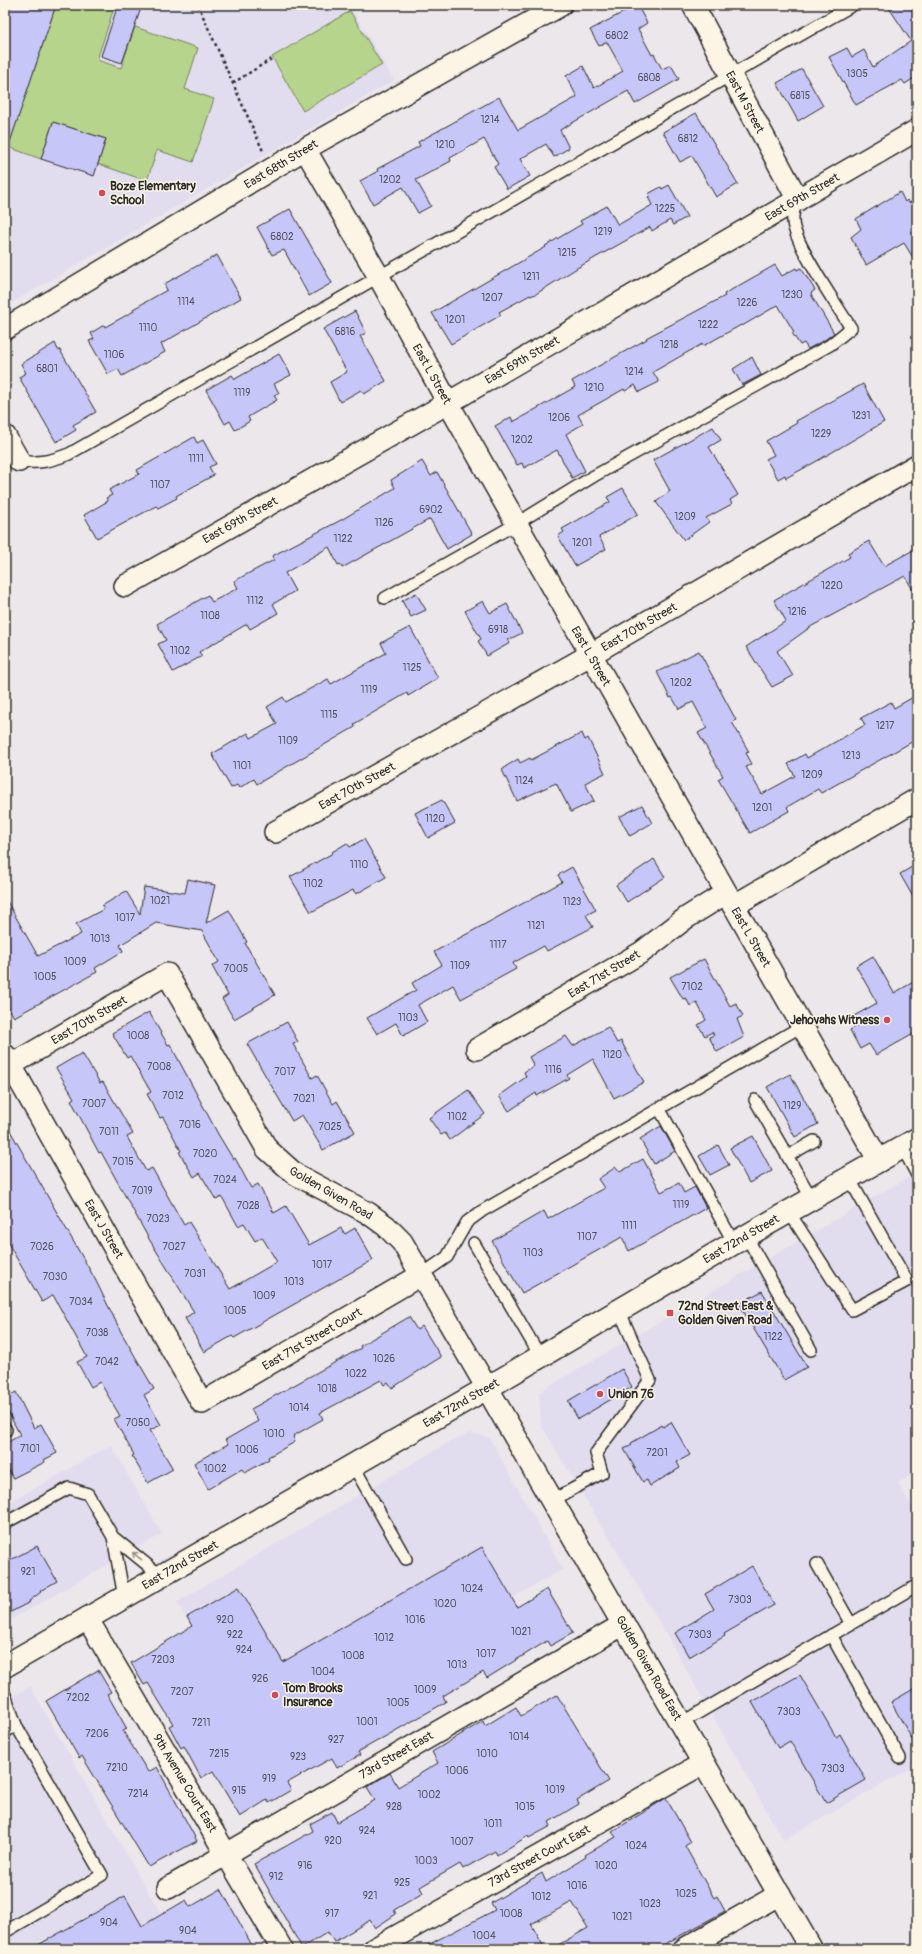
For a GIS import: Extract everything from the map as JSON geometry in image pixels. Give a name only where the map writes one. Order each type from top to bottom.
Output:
[{"type":"main road","name":"East 72nd Street","points":[[5,1666],[487,1388],[740,1239],[910,1143]]},
{"type":"main road","name":"Golden Given Road East","points":[[487,1388],[811,1949]]},
{"type":"street","name":"East 68th Street","points":[[5,329],[305,149],[561,5]]},
{"type":"street","name":"East M Street","points":[[693,5],[798,200]]},
{"type":"street","name":"East 69th Street","points":[[124,586],[448,403],[917,130]]},
{"type":"street","name":"East L Street","points":[[305,149],[379,277],[590,655],[879,1161]]},
{"type":"street","points":[[5,436],[19,461]]},
{"type":"street","name":"East 70th Street","points":[[276,832],[590,655],[917,464]]},
{"type":"street","name":"East 71st Street","points":[[477,1048],[642,952],[686,918],[730,899],[917,799]]},
{"type":"street","name":"East 70th Street","points":[[8,1060],[167,974]]},
{"type":"street","name":"Golden Given Road","points":[[167,974],[267,1149],[295,1174],[353,1204],[386,1226],[402,1242],[487,1388]]},
{"type":"street","name":"East J Street","points":[[8,1060],[202,1402]]},
{"type":"street","name":"East 71st Street Court","points":[[202,1402],[421,1275]]},
{"type":"street","name":"9th Avenue Court East","points":[[87,1618],[282,1949]]},
{"type":"street","name":"73rd Street East","points":[[168,1888],[226,1853],[624,1624]]},
{"type":"street","name":"73rd Street Court East","points":[[374,1949],[704,1763]]},
{"type":"street","points":[[684,1949],[780,1894]]},
{"type":"lane","points":[[19,461],[34,464],[51,462],[69,454],[853,5]]},
{"type":"lane","points":[[385,598],[516,524],[594,476],[830,345],[851,328],[804,251],[794,229],[792,221],[798,200]]},
{"type":"lane","points":[[421,1275],[447,1256],[467,1222],[482,1211],[802,1026]]},
{"type":"lane","points":[[755,1100],[812,1199]]},
{"type":"lane","points":[[659,1108],[811,1350]]},
{"type":"lane","points":[[788,1156],[814,1141]]},
{"type":"lane","points":[[910,1143],[917,1174]]},
{"type":"lane","points":[[789,1212],[852,1310],[907,1281],[849,1178]]},
{"type":"lane","points":[[474,1244],[540,1356]]},
{"type":"lane","points":[[552,1500],[602,1473],[596,1453],[650,1380],[620,1310]]},
{"type":"lane","points":[[353,1465],[406,1559]]},
{"type":"lane","points":[[5,1523],[69,1488],[88,1494],[113,1537],[124,1597]]},
{"type":"lane","points":[[113,1537],[161,1576]]},
{"type":"lane","points":[[817,1564],[851,1624]]},
{"type":"lane","points":[[681,1723],[916,1586]]},
{"type":"lane","points":[[831,1635],[900,1758]]},
{"type":"lane","points":[[5,1696],[16,1725],[102,1875],[5,1932]]},
{"type":"lane","points":[[5,1732],[16,1725]]},
{"type":"path","points":[[198,5],[264,151]]},
{"type":"path","points":[[233,84],[273,58]]},
{"type":"shaded area","name":"Boze Elementary School","points":[[5,5],[350,5],[394,80],[5,307]]},
{"type":"shaded area","points":[[917,1172],[917,1472],[898,1483],[917,1516],[917,1765],[783,1840],[658,1620],[541,1425],[539,1392]]},
{"type":"shaded area","points":[[470,1433],[489,1437],[563,1569],[258,1744],[177,1602],[449,1442]]},
{"type":"shaded area","points":[[111,1445],[162,1534],[5,1623],[5,1505]]},
{"type":"shaded area","points":[[30,1686],[181,1949],[5,1949],[5,1701]]},
{"type":"green space","points":[[56,5],[115,5],[97,60],[121,68],[135,27],[198,48],[185,89],[214,99],[193,162],[157,150],[147,181],[98,164],[106,139],[53,122],[41,159],[8,147]]},
{"type":"green space","points":[[350,11],[382,65],[303,111],[272,57]]},
{"type":"building","points":[[5,5],[56,5],[8,148],[5,148]]},
{"type":"building","points":[[118,5],[142,5],[122,63],[101,56]]},
{"type":"building","points":[[637,5],[647,23],[638,29],[652,55],[654,54],[662,69],[671,65],[679,79],[635,104],[628,91],[560,130],[569,148],[554,157],[546,144],[520,159],[530,176],[507,189],[494,167],[498,164],[484,139],[450,158],[451,161],[416,180],[431,206],[418,213],[403,187],[373,204],[360,181],[378,171],[377,169],[420,146],[418,142],[499,97],[518,130],[577,97],[566,76],[583,66],[594,88],[623,71],[607,42],[599,46],[590,30]]},
{"type":"building","points":[[887,5],[911,5],[917,14],[917,76],[905,84],[902,80],[856,105],[829,57],[847,48],[852,57],[864,50],[873,67],[911,41]]},
{"type":"building","points":[[802,69],[823,106],[798,121],[777,83]]},
{"type":"building","points":[[696,113],[738,184],[716,197],[692,156],[680,162],[663,132]]},
{"type":"building","points":[[53,122],[106,139],[94,176],[41,159]]},
{"type":"building","points":[[669,185],[687,217],[673,225],[670,220],[652,231],[650,227],[577,268],[536,294],[530,295],[499,312],[501,315],[451,344],[432,313],[546,247],[545,246],[582,224],[580,221],[607,206],[618,225],[652,205],[648,194],[661,187],[662,189]]},
{"type":"building","points":[[900,192],[905,202],[907,200],[909,203],[917,199],[917,264],[904,243],[866,265],[851,237],[861,229],[856,219]]},
{"type":"building","points":[[290,209],[332,283],[309,296],[284,250],[272,255],[257,227]]},
{"type":"building","points":[[217,255],[241,298],[161,344],[165,352],[122,376],[118,369],[108,374],[89,341],[94,339],[91,333],[104,325],[105,327],[134,311],[133,309],[167,290],[164,284]]},
{"type":"building","points":[[775,265],[782,276],[796,268],[797,270],[801,268],[815,290],[811,293],[812,296],[834,333],[808,349],[804,343],[800,345],[792,333],[794,332],[778,305],[742,326],[741,325],[703,346],[702,344],[653,372],[659,382],[639,392],[635,385],[625,391],[624,389],[578,415],[583,424],[566,434],[585,471],[572,478],[557,450],[524,468],[522,463],[517,465],[495,426],[511,417],[513,422],[575,387],[572,381],[647,339],[646,338],[725,296],[724,294]]},
{"type":"building","points":[[355,311],[366,333],[360,336],[386,381],[364,394],[361,390],[340,402],[330,382],[347,372],[323,329]]},
{"type":"building","points":[[55,343],[96,412],[73,425],[76,430],[56,442],[19,377],[26,373],[21,364]]},
{"type":"building","points":[[279,354],[291,375],[274,384],[279,393],[274,395],[277,400],[248,417],[250,421],[235,430],[230,421],[225,424],[206,390],[232,375],[235,379]]},
{"type":"building","points":[[752,357],[761,375],[742,385],[733,369]]},
{"type":"building","points":[[863,384],[884,422],[786,478],[785,475],[778,479],[766,459],[774,455],[766,441],[797,423],[796,421]]},
{"type":"building","points":[[713,427],[721,440],[709,447],[738,495],[730,500],[732,504],[706,518],[709,522],[684,540],[656,502],[670,491],[653,460]]},
{"type":"building","points":[[194,437],[197,443],[203,440],[216,464],[209,467],[214,475],[176,496],[177,498],[158,508],[156,506],[97,538],[84,515],[108,501],[106,498],[112,495],[109,490],[139,474],[137,470]]},
{"type":"building","points":[[422,461],[431,476],[437,472],[472,534],[447,549],[430,519],[342,568],[340,564],[338,565],[329,547],[285,573],[295,591],[273,604],[278,613],[250,629],[247,624],[199,652],[202,656],[173,672],[158,644],[166,640],[157,624],[208,595],[212,602],[238,588],[234,581],[274,560],[272,556],[341,520],[395,488],[391,480]]},
{"type":"building","points":[[623,488],[638,514],[599,537],[606,549],[575,566],[558,536],[564,532],[562,529],[610,502],[607,497]]},
{"type":"building","points":[[869,541],[884,566],[917,548],[917,597],[905,576],[812,626],[777,651],[793,676],[772,687],[746,647],[786,621],[774,600],[850,557],[848,553]]},
{"type":"building","points":[[416,593],[426,610],[411,617],[402,601]]},
{"type":"building","points":[[483,601],[490,613],[507,604],[522,633],[508,640],[510,643],[487,656],[478,641],[481,639],[465,611]]},
{"type":"building","points":[[410,627],[438,678],[408,696],[407,693],[354,724],[355,727],[257,784],[254,779],[239,788],[237,785],[231,788],[212,754],[248,733],[251,738],[277,724],[267,707],[283,697],[286,702],[328,679],[331,684],[386,653],[381,643]]},
{"type":"building","points":[[699,651],[736,720],[732,722],[749,752],[746,753],[752,764],[746,767],[762,794],[795,776],[788,764],[805,754],[807,758],[865,725],[861,718],[891,702],[894,708],[917,695],[917,739],[821,793],[818,789],[787,807],[789,811],[750,833],[718,779],[723,776],[698,733],[707,728],[693,702],[679,709],[672,697],[670,698],[657,672]]},
{"type":"building","points":[[582,733],[585,740],[588,738],[605,773],[585,783],[594,801],[571,812],[556,783],[517,801],[502,770],[518,759],[520,763],[530,758],[531,760]]},
{"type":"building","points":[[442,800],[455,823],[428,838],[415,813]]},
{"type":"building","points":[[642,805],[652,823],[630,836],[619,817]]},
{"type":"building","points":[[364,839],[386,877],[356,894],[353,890],[311,912],[290,877],[333,853],[332,852],[347,843],[350,847]]},
{"type":"building","points":[[654,859],[665,877],[627,902],[616,885]]},
{"type":"building","points":[[917,864],[917,904],[900,874]]},
{"type":"building","points":[[572,867],[596,910],[586,915],[593,927],[547,951],[544,946],[513,963],[516,969],[461,999],[453,985],[418,1005],[427,1022],[403,1036],[396,1023],[377,1034],[367,1018],[416,990],[412,983],[442,965],[434,952],[562,882],[558,875]]},
{"type":"building","points":[[188,879],[215,885],[206,923],[229,910],[247,942],[245,943],[275,995],[234,1019],[222,999],[228,995],[212,966],[219,962],[202,931],[156,923],[120,945],[123,951],[95,968],[97,972],[14,1017],[5,1002],[5,898],[38,956],[81,934],[76,924],[104,909],[102,906],[126,891],[140,914],[144,887],[185,893]]},
{"type":"building","name":"Jehovahs Witness","points":[[873,956],[894,993],[917,980],[917,1032],[876,1055],[869,1044],[860,1049],[850,1030],[859,1025],[854,1016],[877,1003],[856,966]]},
{"type":"building","points":[[704,959],[730,1006],[736,1003],[743,1016],[737,1019],[744,1037],[717,1052],[709,1037],[714,1035],[712,1032],[705,1036],[698,1025],[706,1020],[697,1003],[690,1006],[686,998],[683,999],[670,977]]},
{"type":"building","points":[[149,1012],[168,1045],[170,1044],[218,1134],[233,1159],[235,1158],[251,1188],[258,1184],[274,1213],[286,1206],[309,1245],[341,1228],[345,1234],[355,1228],[373,1260],[234,1338],[232,1336],[204,1352],[185,1318],[194,1312],[149,1239],[101,1152],[99,1153],[71,1100],[74,1098],[56,1068],[82,1053],[100,1083],[103,1082],[133,1134],[127,1137],[146,1171],[152,1168],[184,1225],[189,1222],[230,1289],[277,1262],[262,1237],[255,1241],[244,1223],[238,1226],[222,1197],[216,1200],[200,1173],[194,1177],[179,1152],[181,1151],[163,1117],[160,1118],[147,1094],[151,1092],[130,1056],[127,1058],[112,1033]]},
{"type":"building","points":[[287,1022],[298,1042],[293,1044],[312,1078],[317,1075],[333,1104],[337,1101],[355,1132],[323,1150],[302,1115],[292,1121],[247,1044]]},
{"type":"building","points":[[608,1027],[617,1043],[621,1041],[644,1082],[614,1098],[593,1059],[567,1075],[569,1078],[537,1096],[536,1093],[509,1111],[499,1096],[526,1077],[524,1072],[534,1066],[529,1057],[566,1036],[573,1046]]},
{"type":"building","points":[[790,1074],[818,1124],[795,1137],[767,1087]]},
{"type":"building","points":[[468,1090],[485,1114],[450,1140],[445,1133],[441,1135],[429,1118]]},
{"type":"building","points":[[5,1122],[95,1279],[121,1332],[154,1389],[144,1395],[161,1425],[150,1430],[173,1469],[148,1483],[132,1456],[134,1455],[114,1419],[120,1416],[100,1382],[91,1387],[77,1362],[87,1357],[53,1295],[42,1302],[5,1238]]},
{"type":"building","points":[[661,1126],[675,1151],[654,1164],[640,1139]]},
{"type":"building","points":[[753,1136],[772,1171],[749,1183],[730,1148]]},
{"type":"building","points":[[718,1145],[729,1165],[710,1175],[699,1156]]},
{"type":"building","points":[[643,1159],[661,1192],[679,1183],[684,1193],[695,1187],[706,1208],[629,1251],[622,1237],[522,1293],[492,1241],[544,1211],[548,1219],[604,1188],[598,1179],[616,1167],[620,1172]]},
{"type":"building","points":[[762,1291],[807,1367],[784,1380],[739,1304]]},
{"type":"building","points":[[409,1317],[417,1330],[422,1326],[441,1357],[392,1388],[388,1382],[384,1385],[381,1380],[320,1413],[323,1419],[293,1436],[295,1442],[268,1457],[269,1459],[245,1473],[242,1469],[208,1489],[194,1463],[228,1444],[225,1440],[258,1421],[251,1409],[361,1348],[360,1346]]},
{"type":"building","name":"Union 76","points":[[622,1369],[632,1387],[578,1419],[568,1401]]},
{"type":"building","points":[[16,1392],[34,1428],[41,1424],[57,1453],[44,1460],[45,1462],[13,1478],[5,1464],[5,1444],[20,1435],[5,1406],[5,1398]]},
{"type":"building","points":[[671,1422],[690,1455],[677,1462],[680,1468],[650,1486],[647,1480],[643,1482],[624,1449],[632,1445],[631,1443],[662,1425],[663,1427]]},
{"type":"building","points":[[37,1546],[57,1581],[40,1591],[41,1592],[29,1601],[30,1602],[5,1615],[5,1563]]},
{"type":"building","points":[[482,1547],[517,1607],[547,1589],[573,1633],[550,1646],[547,1641],[487,1678],[483,1672],[443,1696],[446,1702],[358,1752],[360,1755],[337,1768],[332,1758],[287,1783],[291,1790],[269,1803],[267,1800],[240,1817],[213,1771],[201,1778],[184,1746],[181,1748],[169,1726],[173,1724],[148,1683],[144,1685],[131,1663],[192,1626],[187,1617],[239,1587],[283,1662]]},
{"type":"building","points":[[752,1566],[774,1605],[724,1634],[725,1636],[689,1657],[675,1633],[714,1609],[705,1594]]},
{"type":"building","points":[[98,1670],[111,1692],[107,1694],[127,1729],[123,1731],[148,1772],[157,1767],[197,1841],[149,1867],[82,1756],[79,1758],[46,1701]]},
{"type":"building","points":[[800,1675],[836,1737],[840,1734],[866,1780],[826,1803],[790,1741],[778,1748],[752,1702]]},
{"type":"building","points":[[917,1687],[917,1748],[891,1702]]},
{"type":"building","points":[[557,1695],[609,1781],[577,1800],[579,1804],[549,1822],[551,1826],[529,1838],[528,1836],[497,1855],[495,1851],[463,1869],[460,1864],[420,1887],[423,1893],[394,1910],[396,1914],[375,1928],[370,1920],[334,1942],[328,1932],[302,1948],[254,1864],[313,1831],[310,1824],[332,1812],[337,1822],[375,1800],[367,1787],[390,1773],[398,1787],[438,1763],[432,1752],[483,1721],[485,1726],[516,1707],[521,1716]]},
{"type":"building","points":[[666,1798],[691,1842],[685,1846],[714,1898],[717,1896],[725,1911],[656,1949],[551,1949],[588,1928],[572,1902],[531,1924],[545,1949],[420,1949],[495,1910],[491,1903],[542,1873],[546,1882],[586,1857],[585,1855],[616,1837],[612,1832]]},
{"type":"building","points":[[221,1889],[254,1949],[31,1949],[125,1896],[142,1926],[186,1900],[190,1907]]},
{"type":"place","name":"Boze Elementary School","points":[[102,193]]},
{"type":"place","name":"Jehovahs Witness","points":[[887,1020]]},
{"type":"place","name":"72nd Street East & Golden Given Road","points":[[670,1313]]},
{"type":"place","name":"Union 76","points":[[600,1394]]},
{"type":"place","name":"Tom Brooks Insurance","points":[[275,1695]]}]
